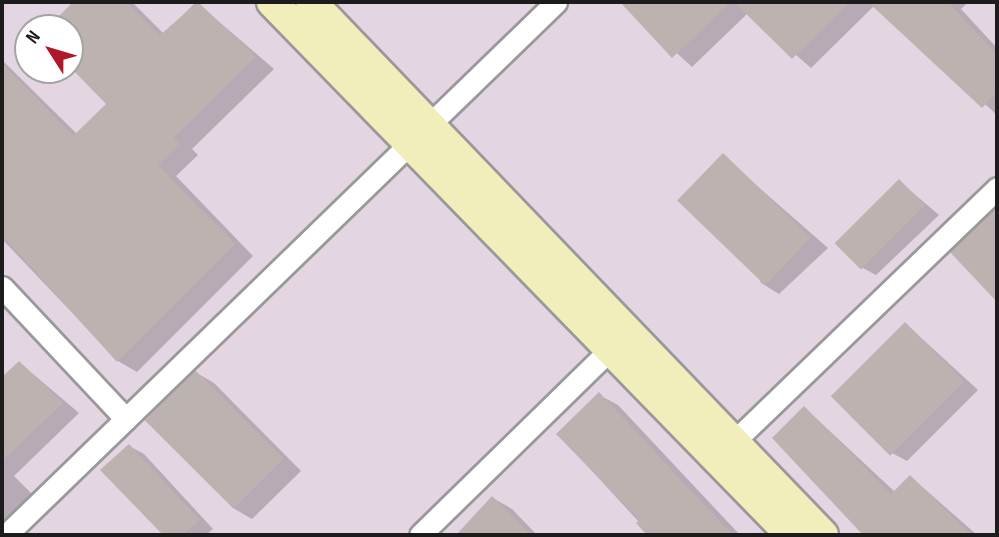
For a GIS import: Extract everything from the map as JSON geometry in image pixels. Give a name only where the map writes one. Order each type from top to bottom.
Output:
[{"type":"main road","points":[[272,2],[419,134],[724,450],[823,535]]},
{"type":"main road","points":[[311,2],[419,134]]},
{"type":"main road","points":[[724,450],[791,535]]},
{"type":"street","points":[[5,535],[556,2]]},
{"type":"street","points":[[724,450],[997,188]]},
{"type":"street","points":[[2,287],[126,419]]},
{"type":"street","points":[[420,535],[619,341]]},
{"type":"shaded area","points":[[2,2],[997,2],[997,535],[2,535]]},
{"type":"building","points":[[73,2],[126,2],[160,35],[198,2],[256,57],[174,137],[180,143],[158,165],[235,244],[117,362],[2,235],[2,63],[14,75],[14,84],[22,84],[73,136],[106,104],[84,81],[84,14],[61,14]]},
{"type":"building","points":[[620,2],[731,2],[672,58]]},
{"type":"building","points":[[734,2],[850,2],[792,59]]},
{"type":"building","points":[[868,2],[948,2],[997,55],[997,91],[982,108]]},
{"type":"building","points":[[723,153],[811,238],[765,285],[677,200]]},
{"type":"building","points":[[899,179],[925,205],[861,270],[835,243]]},
{"type":"building","points":[[997,206],[997,302],[950,252]]},
{"type":"building","points":[[905,322],[964,381],[890,456],[831,396]]},
{"type":"building","points":[[19,361],[63,403],[2,461],[2,377]]},
{"type":"building","points":[[195,370],[283,458],[233,509],[145,420]]},
{"type":"building","points":[[599,392],[733,535],[647,535],[636,523],[640,520],[556,434]]},
{"type":"building","points":[[804,406],[891,494],[910,475],[971,535],[863,535],[772,438]]},
{"type":"building","points":[[129,444],[200,520],[182,535],[163,535],[100,470]]},
{"type":"building","points":[[492,496],[531,535],[456,535]]}]
